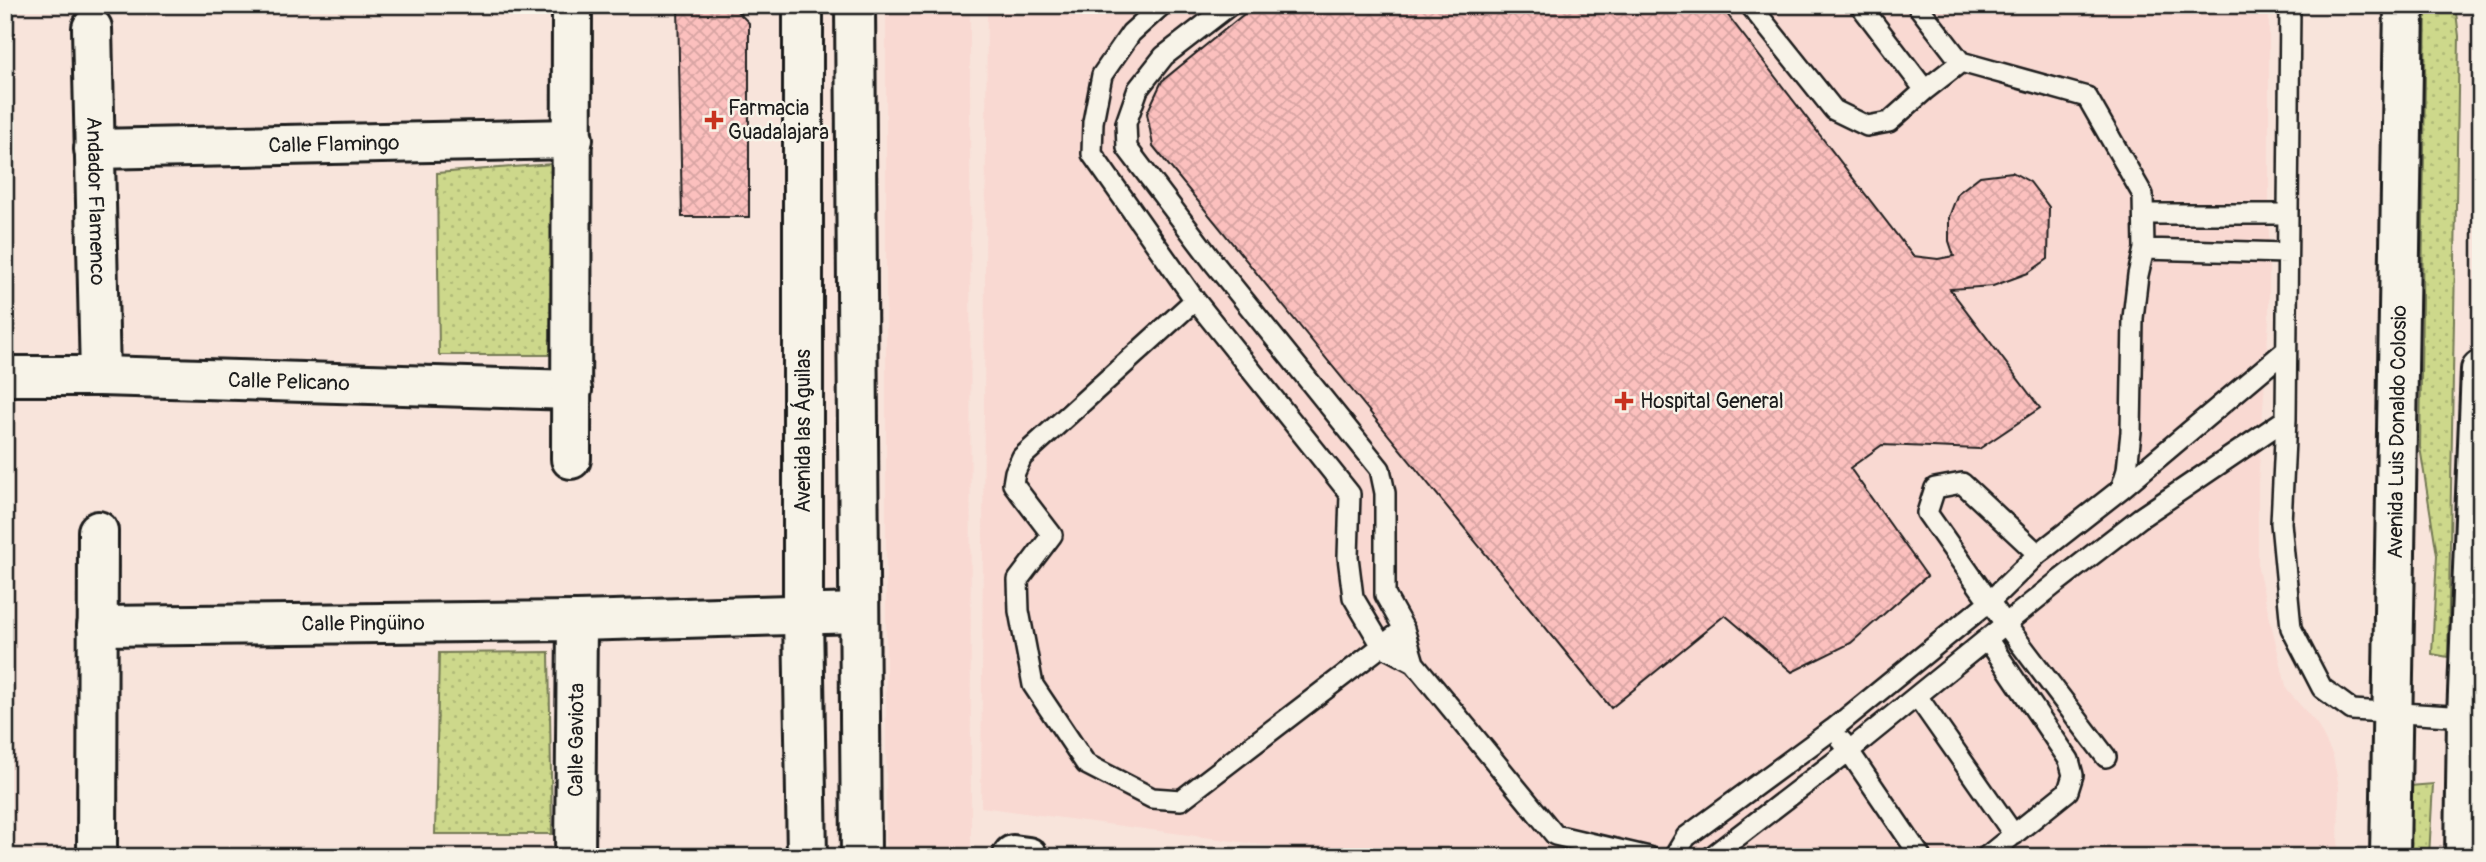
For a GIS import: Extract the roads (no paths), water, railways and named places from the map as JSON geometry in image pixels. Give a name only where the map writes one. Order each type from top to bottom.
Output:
[{"type":"street","points":[[570,459],[572,5]]},
{"type":"street","name":"Avenida las Águilas","points":[[803,5],[803,615],[807,857]]},
{"type":"street","points":[[855,5],[861,857]]},
{"type":"street","name":"Avenida Luis Donaldo Colosio","points":[[2390,857],[2404,5]]},
{"type":"street","name":"Andador Flamenco","points":[[92,28],[100,376]]},
{"type":"street","name":"Calle Flamingo","points":[[94,149],[573,139]]},
{"type":"street","points":[[2465,857],[2467,717],[2481,370]]},
{"type":"street","name":"Calle Pelicano","points":[[5,376],[100,376],[572,390]]},
{"type":"street","points":[[97,857],[98,531]]},
{"type":"street","name":"Calle Pingüino","points":[[97,626],[577,621],[859,613]]},
{"type":"street","name":"Calle Gaviota","points":[[575,857],[577,621]]},
{"type":"lane","points":[[1162,5],[1131,33],[1102,75],[1093,122],[1092,154],[1195,300],[1350,494],[1348,556],[1353,597],[1382,646],[1414,663],[1555,835],[1650,857]]},
{"type":"lane","points":[[1230,5],[1164,56],[1138,89],[1126,122],[1127,148],[1214,263],[1380,468],[1385,493],[1385,595],[1404,629],[1414,663]]},
{"type":"lane","points":[[1750,5],[1835,110],[1867,126],[1889,122],[1961,62]]},
{"type":"lane","points":[[1860,5],[1925,90]]},
{"type":"lane","points":[[1917,5],[1961,62],[2087,97],[2143,195],[2144,249],[2133,318],[2131,432],[2127,470],[2121,489]]},
{"type":"lane","points":[[2290,5],[2286,419],[2281,523],[2291,628],[2322,688],[2351,710],[2467,717]]},
{"type":"lane","points":[[2144,214],[2287,214]]},
{"type":"lane","points":[[2144,249],[2286,254]]},
{"type":"lane","points":[[1195,300],[1022,457],[1015,471],[1013,484],[1052,535],[1018,580],[1020,611],[1033,685],[1086,764],[1153,797],[1181,800],[1404,629]]},
{"type":"lane","points":[[1674,857],[1686,837],[1833,729],[1990,601],[2038,554],[2121,489],[2285,351]]},
{"type":"lane","points":[[1711,857],[1850,750],[2140,518],[2286,419]]},
{"type":"lane","points":[[2038,554],[1962,482],[1935,488],[1927,513],[2006,625],[2106,757]]},
{"type":"lane","points":[[1986,857],[2068,791],[2073,775],[2069,760],[1987,640]]},
{"type":"lane","points":[[1917,696],[2014,835]]},
{"type":"lane","points":[[1833,729],[1850,750],[1921,857]]},
{"type":"place","name":"Farmacia Guadalajara","points":[[714,120]]},
{"type":"place","name":"Hospital General","points":[[1624,401]]}]
